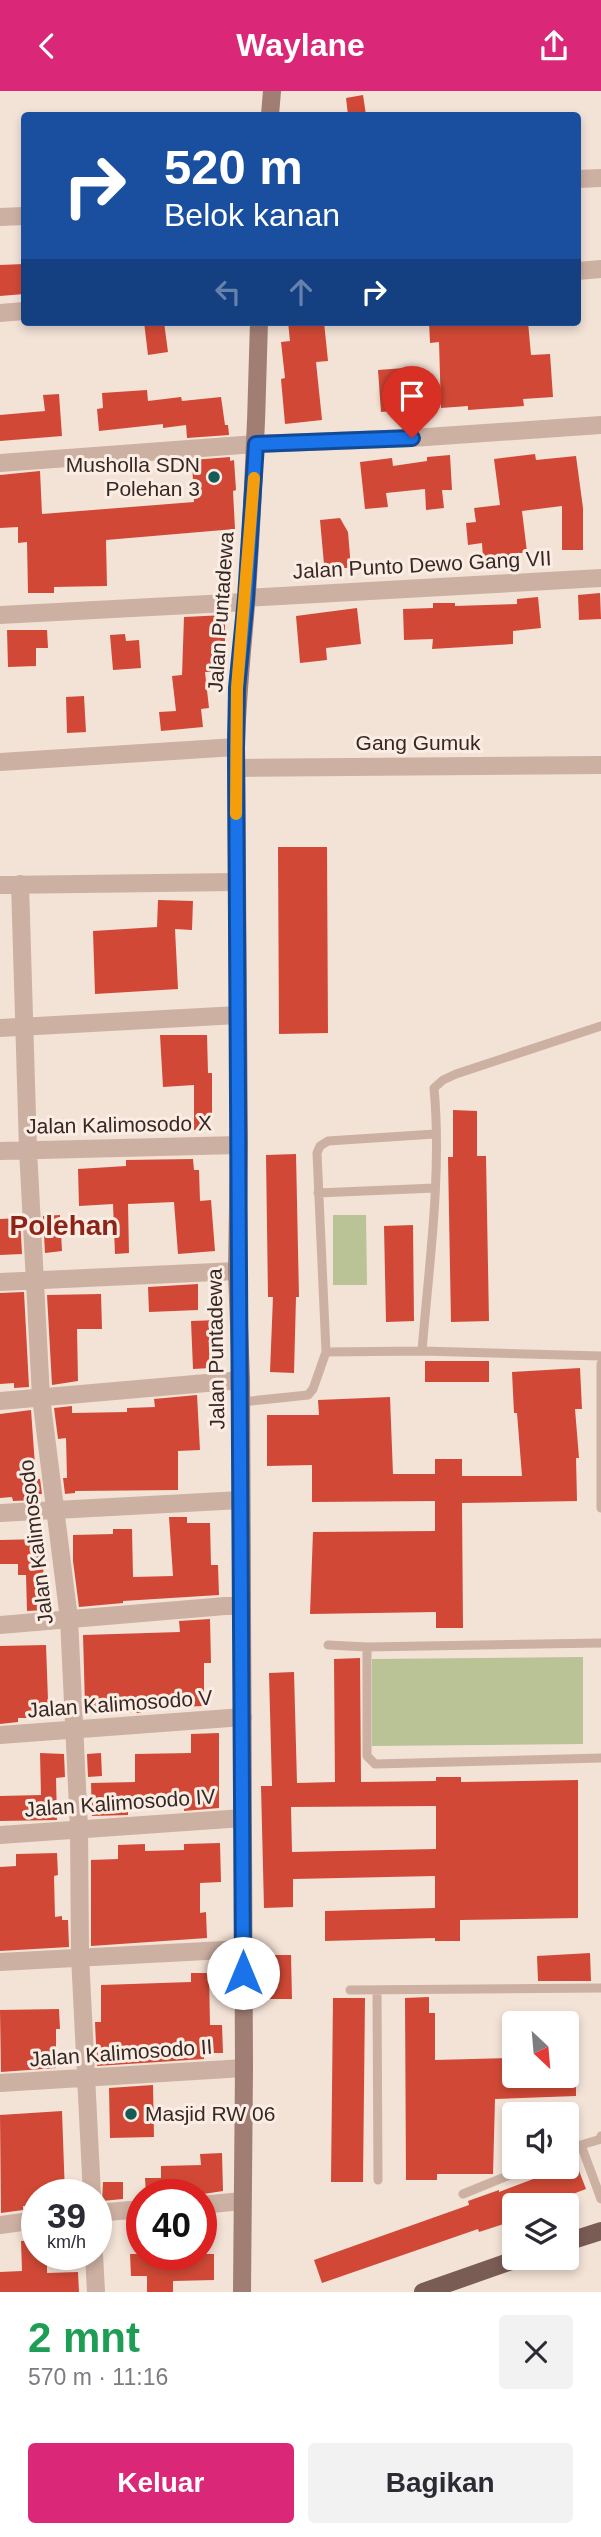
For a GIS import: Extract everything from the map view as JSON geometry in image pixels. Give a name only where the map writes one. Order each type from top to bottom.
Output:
[{"type":"main road","points":[[579,2238],[601,2231]]},
{"type":"main road","points":[[423,2292],[502,2264]]},
{"type":"street","points":[[270,112],[272,91]]},
{"type":"street","points":[[581,179],[601,178]]},
{"type":"street","points":[[0,217],[21,216]]},
{"type":"street","points":[[581,271],[601,269]]},
{"type":"street","points":[[0,313],[21,311]]},
{"type":"street","name":"Jalan Puntadewa","points":[[242,2292],[243,1717],[241,1380],[237,1272],[239,1014],[236,747],[237,688],[246,600],[256,444],[259,326]]},
{"type":"street","points":[[0,463],[256,444],[412,438],[601,425]]},
{"type":"street","name":"Jalan Punto Dewo Gang VII","points":[[0,615],[601,578]]},
{"type":"street","points":[[0,762],[236,747]]},
{"type":"street","name":"Gang Gumuk","points":[[236,768],[601,765]]},
{"type":"street","points":[[0,885],[237,882]]},
{"type":"street","name":"Jalan Kalimosodo","points":[[20,884],[28,1149],[41,1397],[69,1619],[79,1828],[80,1956],[91,2179]]},
{"type":"street","points":[[0,1028],[239,1014]]},
{"type":"street","name":"Jalan Kalimosodo X","points":[[0,1151],[239,1145]]},
{"type":"street","points":[[0,1282],[237,1272]]},
{"type":"street","points":[[0,1401],[241,1380]]},
{"type":"street","points":[[0,1513],[241,1500]]},
{"type":"street","points":[[0,1625],[225,1606],[241,1607]]},
{"type":"street","name":"Jalan Kalimosodo V","points":[[0,1735],[243,1717]]},
{"type":"street","name":"Jalan Kalimosodo IV","points":[[0,1835],[243,1818]]},
{"type":"street","points":[[0,1962],[243,1949]]},
{"type":"street","name":"Jalan Kalimosodo II","points":[[0,2083],[244,2068]]},
{"type":"street","points":[[217,2203],[242,2201]]},
{"type":"street","points":[[0,2225],[21,2222]]},
{"type":"street","points":[[95,2270],[96,2292]]},
{"type":"lane","points":[[422,1351],[435,1188],[434,1088],[443,1080],[601,1026]]},
{"type":"lane","points":[[241,1402],[308,1395],[313,1389],[327,1352],[318,1193],[317,1153],[320,1146],[328,1141],[435,1134]]},
{"type":"lane","points":[[318,1193],[435,1188]]},
{"type":"lane","points":[[327,1352],[422,1351],[601,1356]]},
{"type":"lane","points":[[601,1364],[601,1508]]},
{"type":"lane","points":[[328,1645],[367,1647],[601,1643]]},
{"type":"lane","points":[[367,1647],[367,1756],[375,1764],[601,1758]]},
{"type":"lane","points":[[351,1990],[601,1988]]},
{"type":"lane","points":[[377,1990],[378,2180]]},
{"type":"lane","points":[[601,2136],[601,2139],[581,2145],[601,2199]]},
{"type":"lane","points":[[463,2194],[502,2178]]},
{"type":"green space","points":[[333,1215],[366,1215],[367,1285],[333,1285]]},
{"type":"green space","points":[[583,1657],[583,1744],[372,1746],[372,1659]]},
{"type":"building","points":[[363,95],[366,112],[348,112],[346,98]]},
{"type":"building","points":[[21,264],[21,294],[0,296],[0,265]]},
{"type":"building","points":[[144,326],[165,326],[168,352],[148,355]]},
{"type":"building","points":[[288,326],[324,326],[328,361],[316,362],[322,420],[285,424],[281,379],[285,378],[281,342],[290,341]]},
{"type":"building","points":[[429,326],[528,326],[531,355],[550,354],[553,397],[523,399],[524,406],[468,410],[468,406],[441,408],[439,342],[430,343]]},
{"type":"building","points":[[404,368],[407,410],[381,412],[378,370]]},
{"type":"building","points":[[147,390],[148,401],[181,397],[182,401],[221,397],[229,435],[187,438],[186,425],[163,428],[163,424],[99,431],[97,409],[103,408],[102,393]]},
{"type":"building","points":[[59,394],[62,436],[0,441],[0,415],[45,411],[43,395]]},
{"type":"building","points":[[535,454],[536,460],[576,456],[583,508],[583,550],[562,550],[562,506],[522,511],[527,552],[509,555],[511,566],[495,568],[494,556],[483,558],[482,543],[468,545],[466,523],[476,522],[474,508],[500,505],[494,459]]},
{"type":"building","points":[[450,455],[452,490],[442,490],[444,508],[426,510],[425,489],[386,493],[388,507],[365,509],[360,462],[392,458],[393,466],[427,461],[427,457]]},
{"type":"building","points":[[230,457],[230,461],[234,460],[235,529],[106,540],[107,586],[54,587],[54,593],[28,593],[27,542],[18,543],[18,527],[0,528],[0,475],[40,471],[42,514],[194,502],[192,460]]},
{"type":"building","points":[[340,518],[348,532],[351,568],[343,568],[343,574],[325,575],[320,520]]},
{"type":"building","points":[[600,593],[601,619],[579,620],[578,595]]},
{"type":"building","points":[[538,597],[541,628],[513,631],[513,644],[432,649],[433,639],[404,640],[403,609],[433,608],[433,603],[455,603],[455,606],[517,604],[517,599]]},
{"type":"building","points":[[357,608],[361,644],[326,648],[327,660],[300,663],[296,616]]},
{"type":"building","points":[[225,615],[225,672],[205,672],[209,708],[201,709],[203,727],[161,731],[159,712],[176,711],[172,676],[182,675],[184,617]]},
{"type":"building","points":[[7,630],[47,630],[48,648],[36,648],[36,666],[8,667]]},
{"type":"building","points":[[125,634],[126,641],[139,640],[141,668],[113,670],[110,635]]},
{"type":"building","points":[[84,696],[86,732],[67,733],[66,697]]},
{"type":"building","points":[[278,847],[327,847],[328,1033],[279,1034]]},
{"type":"building","points":[[158,900],[193,901],[192,930],[175,929],[178,989],[95,994],[93,931],[157,927]]},
{"type":"building","points":[[160,1035],[207,1035],[208,1073],[212,1073],[212,1116],[209,1130],[194,1130],[194,1085],[163,1087]]},
{"type":"building","points":[[453,1110],[477,1111],[477,1156],[486,1156],[489,1321],[451,1322],[448,1157],[453,1157]]},
{"type":"building","points":[[296,1154],[299,1297],[296,1297],[294,1373],[270,1372],[273,1297],[268,1297],[266,1155]]},
{"type":"building","points":[[193,1159],[194,1170],[199,1170],[200,1201],[211,1200],[215,1251],[178,1254],[174,1202],[128,1204],[129,1253],[115,1254],[113,1204],[79,1206],[78,1169],[126,1166],[126,1160]]},
{"type":"building","points":[[60,1215],[62,1251],[45,1253],[43,1216]]},
{"type":"building","points":[[20,1218],[22,1254],[0,1255],[0,1219]]},
{"type":"building","points":[[413,1225],[414,1321],[386,1322],[384,1226]]},
{"type":"building","points":[[198,1284],[198,1310],[149,1312],[148,1287]]},
{"type":"building","points":[[24,1292],[29,1387],[14,1388],[14,1383],[0,1384],[0,1293]]},
{"type":"building","points":[[101,1294],[102,1329],[77,1329],[78,1381],[52,1385],[47,1295]]},
{"type":"building","points":[[219,1320],[220,1342],[209,1343],[210,1368],[193,1369],[191,1321]]},
{"type":"building","points":[[425,1361],[489,1361],[489,1382],[425,1382]]},
{"type":"building","points":[[580,1368],[582,1409],[575,1409],[579,1458],[576,1458],[577,1501],[462,1503],[463,1628],[436,1628],[436,1612],[310,1614],[313,1532],[435,1531],[435,1501],[312,1502],[312,1465],[267,1466],[267,1415],[319,1415],[318,1400],[390,1397],[393,1474],[435,1474],[435,1459],[462,1459],[462,1476],[522,1476],[512,1372]]},
{"type":"building","points":[[197,1395],[200,1450],[178,1451],[178,1490],[75,1491],[65,1494],[63,1478],[67,1478],[66,1438],[58,1439],[54,1408],[72,1406],[72,1413],[127,1412],[127,1408],[155,1407],[154,1399]]},
{"type":"building","points":[[31,1410],[36,1479],[40,1479],[42,1494],[36,1494],[36,1500],[13,1501],[12,1497],[0,1498],[0,1414]]},
{"type":"building","points":[[169,1517],[187,1517],[187,1523],[210,1523],[211,1565],[218,1565],[219,1595],[123,1601],[79,1607],[73,1561],[73,1535],[113,1534],[113,1529],[132,1529],[133,1577],[173,1576]]},
{"type":"building","points":[[42,1539],[45,1610],[27,1611],[26,1575],[18,1575],[18,1564],[0,1564],[0,1540]]},
{"type":"building","points":[[210,1619],[211,1663],[204,1663],[204,1706],[141,1705],[141,1713],[119,1713],[119,1705],[85,1706],[83,1635],[180,1632],[179,1621]]},
{"type":"building","points":[[46,1645],[48,1700],[51,1699],[52,1718],[18,1718],[18,1722],[0,1724],[0,1646]]},
{"type":"building","points":[[360,1658],[361,1782],[436,1781],[436,1777],[461,1777],[461,1782],[578,1780],[578,1918],[460,1920],[460,1941],[435,1941],[435,1938],[325,1941],[325,1911],[435,1908],[435,1876],[293,1879],[293,1907],[264,1908],[261,1786],[272,1786],[269,1673],[294,1672],[297,1783],[335,1782],[334,1659]],"holes":[[[436,1806],[436,1849],[292,1852],[291,1807]]]},
{"type":"building","points":[[219,1733],[219,1808],[184,1811],[184,1798],[128,1799],[128,1815],[92,1816],[91,1783],[135,1782],[135,1754],[191,1753],[191,1734]]},
{"type":"building","points":[[40,1753],[64,1754],[65,1777],[56,1778],[57,1820],[0,1821],[0,1796],[41,1795]]},
{"type":"building","points":[[101,1753],[102,1776],[88,1777],[87,1754]]},
{"type":"building","points":[[220,1843],[221,1882],[200,1883],[200,1913],[206,1912],[207,1938],[91,1946],[91,1860],[118,1859],[118,1845],[145,1844],[145,1851],[184,1850],[184,1844]]},
{"type":"building","points":[[57,1853],[58,1875],[54,1876],[55,1917],[62,1916],[62,1920],[68,1920],[69,1947],[0,1951],[0,1867],[16,1866],[16,1854]]},
{"type":"building","points":[[590,1953],[591,1981],[538,1981],[537,1956]]},
{"type":"building","points":[[266,1955],[291,1955],[292,1999],[267,1999]]},
{"type":"building","points":[[191,1973],[209,1973],[210,2025],[222,2025],[223,2053],[204,2053],[204,2059],[97,2066],[95,2022],[101,2022],[101,1985],[191,1982]]},
{"type":"building","points":[[429,1997],[429,2013],[435,2013],[435,2060],[502,2058],[502,2088],[576,2088],[576,2096],[495,2099],[493,2174],[437,2174],[437,2180],[406,2180],[405,1998]]},
{"type":"building","points":[[333,1998],[365,1998],[363,2182],[331,2182]]},
{"type":"building","points":[[59,2009],[56,2068],[1,2072],[0,2010]]},
{"type":"building","name":"Masjid RW 06","points":[[153,2085],[154,2137],[110,2138],[109,2088]]},
{"type":"building","points":[[62,2111],[64,2179],[21,2179],[21,2210],[1,2213],[0,2115]]},
{"type":"building","points":[[222,2153],[223,2191],[217,2192],[217,2179],[145,2179],[161,2178],[161,2166],[201,2165],[200,2154]]},
{"type":"building","points":[[579,2171],[586,2189],[576,2193],[502,2193],[502,2225],[479,2232],[478,2229],[322,2283],[314,2260],[469,2205],[468,2201],[534,2179],[579,2179]]},
{"type":"building","points":[[112,2182],[123,2182],[123,2199],[112,2200]]},
{"type":"building","points":[[131,2270],[214,2270],[214,2280],[173,2281],[173,2292],[147,2292],[147,2276],[131,2276]]},
{"type":"building","points":[[0,2272],[78,2272],[79,2292],[0,2292]]},
{"type":"slow traffic","points":[[236,814],[237,688],[254,478]]},
{"type":"place","name":"Musholla SDN Polehan 3","points":[[214,477]]},
{"type":"place","name":"Masjid RW 06","points":[[131,2114]]},
{"type":"district","name":"Polehan","points":[[64,1225]]},
{"type":"route","points":[[243,1973],[236,747],[237,688],[256,444],[412,438]]}]
